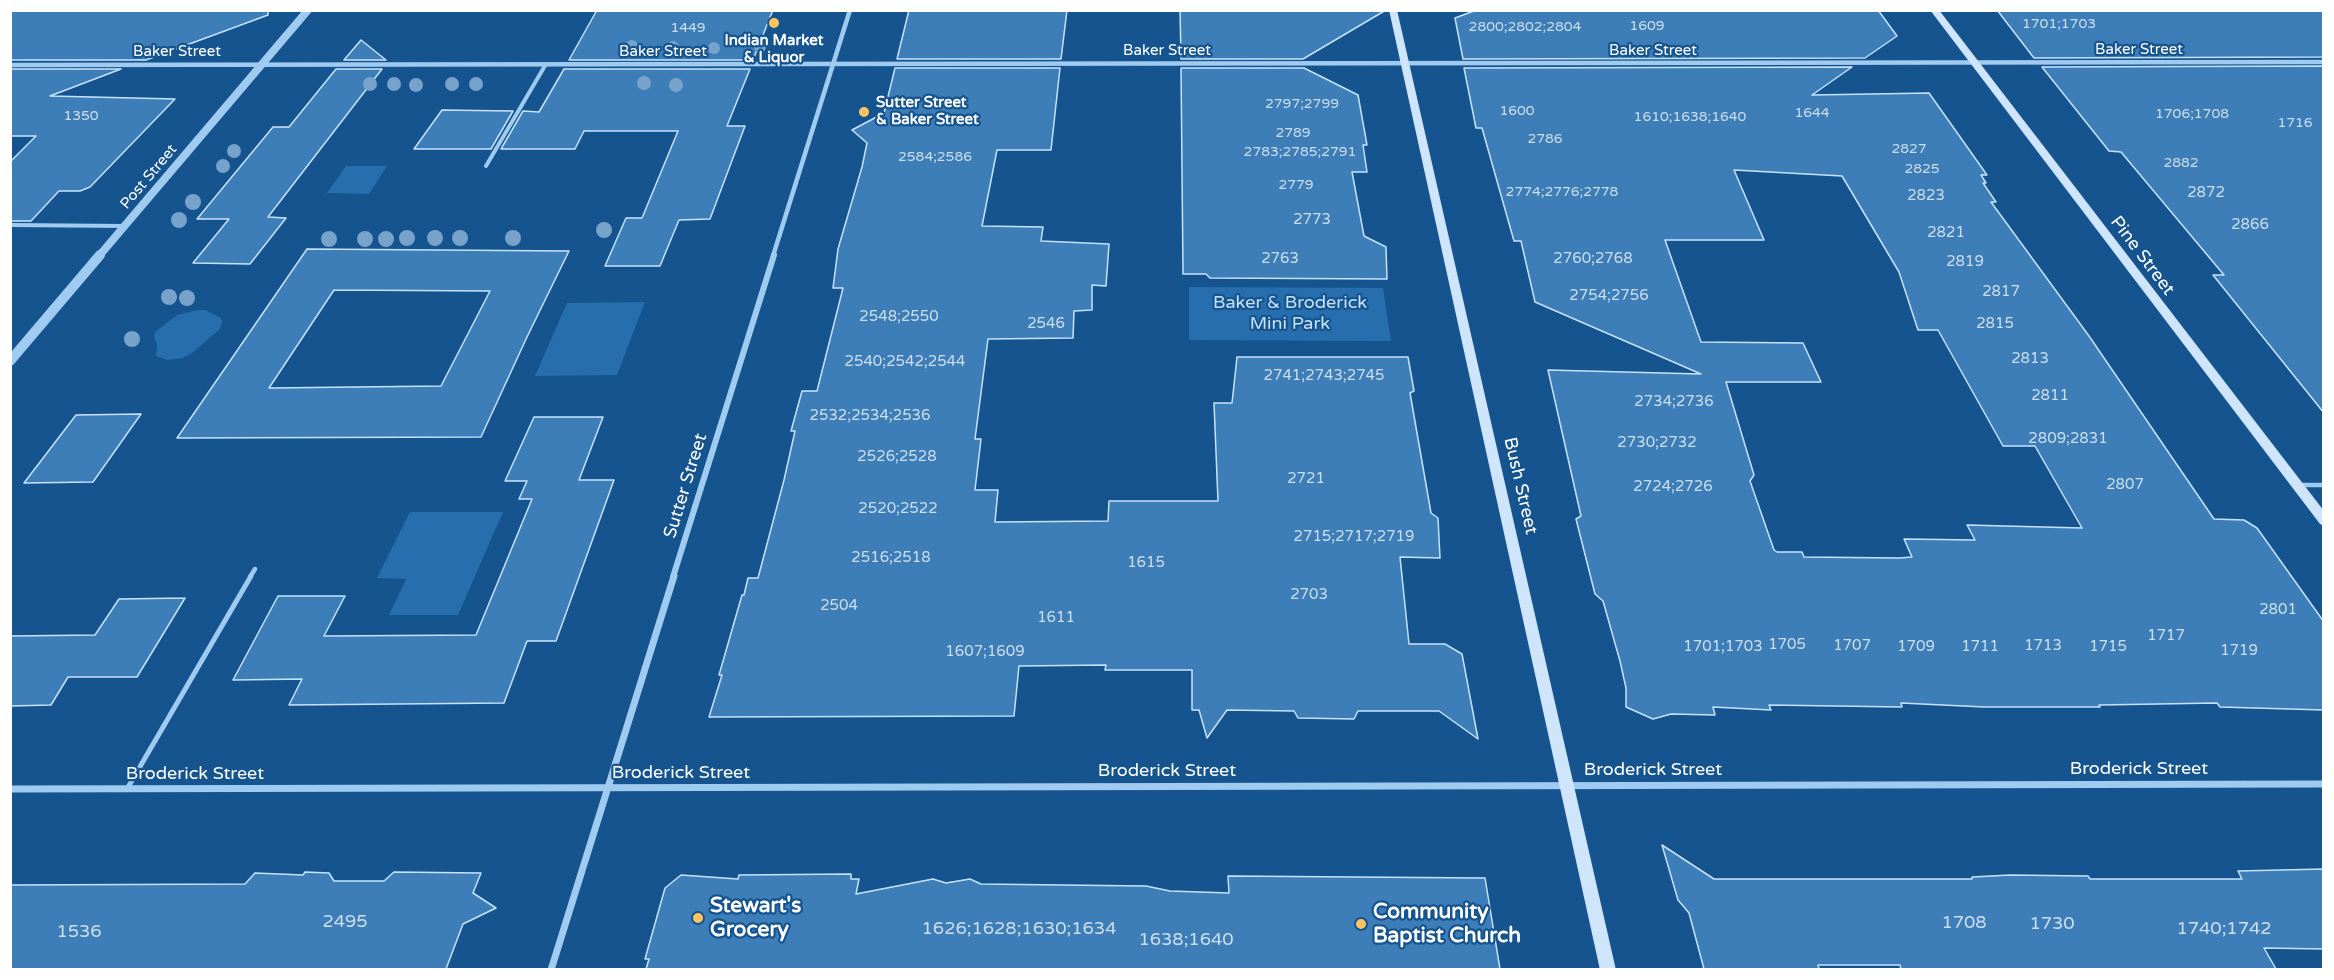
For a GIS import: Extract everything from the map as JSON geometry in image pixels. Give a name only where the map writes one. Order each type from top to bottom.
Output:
[{"type":"main road","name":"Bush Street","points":[[1393,10],[1608,969]]},
{"type":"main road","name":"Pine Street","points":[[1934,10],[2324,521]]},
{"type":"street","name":"Post Street","points":[[10,361],[308,10]]},
{"type":"street","name":"Sutter Street","points":[[551,969],[850,10]]},
{"type":"street","name":"Baker Street","points":[[10,64],[2324,62]]},
{"type":"street","name":"Broderick Street","points":[[10,789],[2324,784]]},
{"type":"lane","points":[[486,166],[546,64]]},
{"type":"lane","points":[[10,225],[125,226]]},
{"type":"lane","points":[[2296,484],[2324,485]]},
{"type":"lane","points":[[127,789],[255,569]]},
{"type":"green space","points":[[346,166],[387,166],[369,194],[327,193]]},
{"type":"green space","name":"Baker & Broderick Mini Park","points":[[1189,287],[1383,288],[1391,341],[1189,340]]},
{"type":"green space","points":[[645,302],[617,375],[535,376],[567,303]]},
{"type":"green space","points":[[205,310],[221,318],[222,323],[219,330],[183,358],[167,360],[156,356],[155,332],[177,315]]},
{"type":"green space","points":[[410,512],[503,512],[458,615],[389,615],[406,579],[377,578]]},
{"type":"building","points":[[10,10],[268,10],[268,15],[146,60],[10,60]]},
{"type":"building","points":[[597,10],[773,10],[753,60],[569,60]]},
{"type":"building","points":[[909,10],[1067,10],[1061,59],[897,59]]},
{"type":"building","points":[[1180,10],[1386,10],[1303,59],[1181,59]]},
{"type":"building","points":[[1878,10],[1897,36],[1865,58],[1463,59],[1455,18],[1474,11]]},
{"type":"building","points":[[1997,10],[2324,10],[2324,57],[2034,58]]},
{"type":"building","points":[[361,40],[386,60],[344,60]]},
{"type":"building","points":[[2324,66],[2324,413],[2213,275],[2224,275],[2121,152],[2109,151],[2042,67]]},
{"type":"building","points":[[1852,67],[1812,95],[1929,93],[1987,175],[1981,175],[1986,183],[1983,183],[1996,202],[1991,202],[2089,336],[2214,519],[2244,520],[2257,528],[2324,622],[2324,710],[2220,707],[2217,703],[2099,705],[2100,707],[1984,707],[1901,703],[1902,707],[1769,705],[1771,710],[1713,707],[1715,715],[1671,714],[1653,719],[1626,707],[1626,688],[1620,661],[1603,601],[1595,594],[1576,519],[1581,516],[1548,370],[1701,374],[1535,302],[1521,241],[1514,241],[1482,128],[1476,128],[1464,68]],"holes":[[[1734,170],[1842,176],[1899,272],[1918,330],[1938,330],[2003,446],[2035,446],[2082,528],[1967,525],[1975,540],[1904,539],[1912,557],[1899,558],[1804,557],[1802,552],[1774,550],[1750,481],[1754,475],[1726,382],[1821,382],[1803,343],[1701,342],[1665,240],[1764,240]]]},
{"type":"building","points":[[895,68],[1060,68],[1051,150],[997,150],[982,226],[1043,227],[1041,241],[1109,244],[1106,286],[1092,285],[1092,310],[1074,311],[1073,338],[988,339],[975,439],[981,439],[975,490],[998,490],[995,522],[1108,521],[1109,501],[1218,501],[1214,403],[1232,403],[1237,357],[1408,357],[1414,391],[1410,393],[1431,513],[1438,518],[1440,558],[1400,557],[1409,644],[1445,644],[1462,654],[1478,739],[1439,711],[1358,711],[1354,719],[1298,718],[1294,711],[1227,710],[1207,738],[1199,710],[1192,710],[1192,670],[1105,670],[1106,665],[1019,666],[1014,716],[709,717],[742,595],[744,595],[748,578],[758,578],[784,480],[795,431],[791,431],[802,391],[817,391],[843,288],[833,288],[838,249],[867,143],[852,130],[884,113]]},
{"type":"building","points":[[1181,68],[1304,68],[1358,95],[1367,145],[1363,145],[1367,172],[1352,172],[1364,236],[1386,247],[1387,279],[1210,278],[1206,274],[1183,274]]},
{"type":"building","points":[[10,69],[121,69],[50,96],[175,99],[90,187],[80,191],[59,191],[31,221],[10,221],[10,162],[36,136],[10,136]]},
{"type":"building","points":[[336,69],[382,69],[268,217],[286,218],[250,264],[193,263],[229,219],[197,219],[273,127],[289,127]]},
{"type":"building","points":[[564,69],[750,69],[727,126],[745,126],[710,219],[679,220],[660,266],[605,266],[626,218],[642,218],[678,131],[584,131],[575,149],[501,149],[523,111],[539,112]]},
{"type":"building","points":[[442,110],[513,111],[491,149],[414,149]]},
{"type":"building","points":[[307,249],[569,251],[481,437],[177,438]],"holes":[[[334,290],[490,291],[441,386],[269,388]]]},
{"type":"building","points":[[141,414],[93,482],[24,483],[76,415]]},
{"type":"building","points":[[534,417],[603,417],[579,480],[614,480],[556,641],[527,641],[504,703],[289,705],[302,679],[233,680],[278,596],[345,596],[324,636],[476,635],[532,499],[519,499],[527,481],[505,481]]},
{"type":"building","points":[[185,598],[137,677],[68,677],[51,705],[10,706],[10,636],[95,635],[119,599]]},
{"type":"building","points":[[1662,845],[1714,879],[1972,879],[1972,877],[2010,875],[2088,876],[2090,879],[2242,879],[2238,871],[2324,869],[2324,949],[2264,948],[2276,969],[1901,969],[1900,965],[1818,965],[1819,969],[1704,969],[1689,913],[1678,900]]},
{"type":"building","points":[[305,872],[329,873],[334,881],[384,881],[394,872],[481,873],[473,893],[496,908],[463,924],[446,969],[10,969],[10,885],[245,884],[255,873],[303,875]]},
{"type":"building","points":[[851,874],[851,879],[859,879],[856,894],[933,879],[946,883],[970,879],[981,884],[1146,886],[1170,891],[1229,893],[1228,876],[1485,878],[1500,969],[646,969],[649,959],[645,959],[665,888],[681,875],[738,879],[739,875]]},
{"type":"place","name":"Indian Market & Liquor","points":[[774,23]]},
{"type":"place","name":"Sutter Street & Baker Street","points":[[864,112]]},
{"type":"place","name":"Stewart's Grocery","points":[[698,918]]},
{"type":"place","name":"Community Baptist Church","points":[[1361,924]]}]
